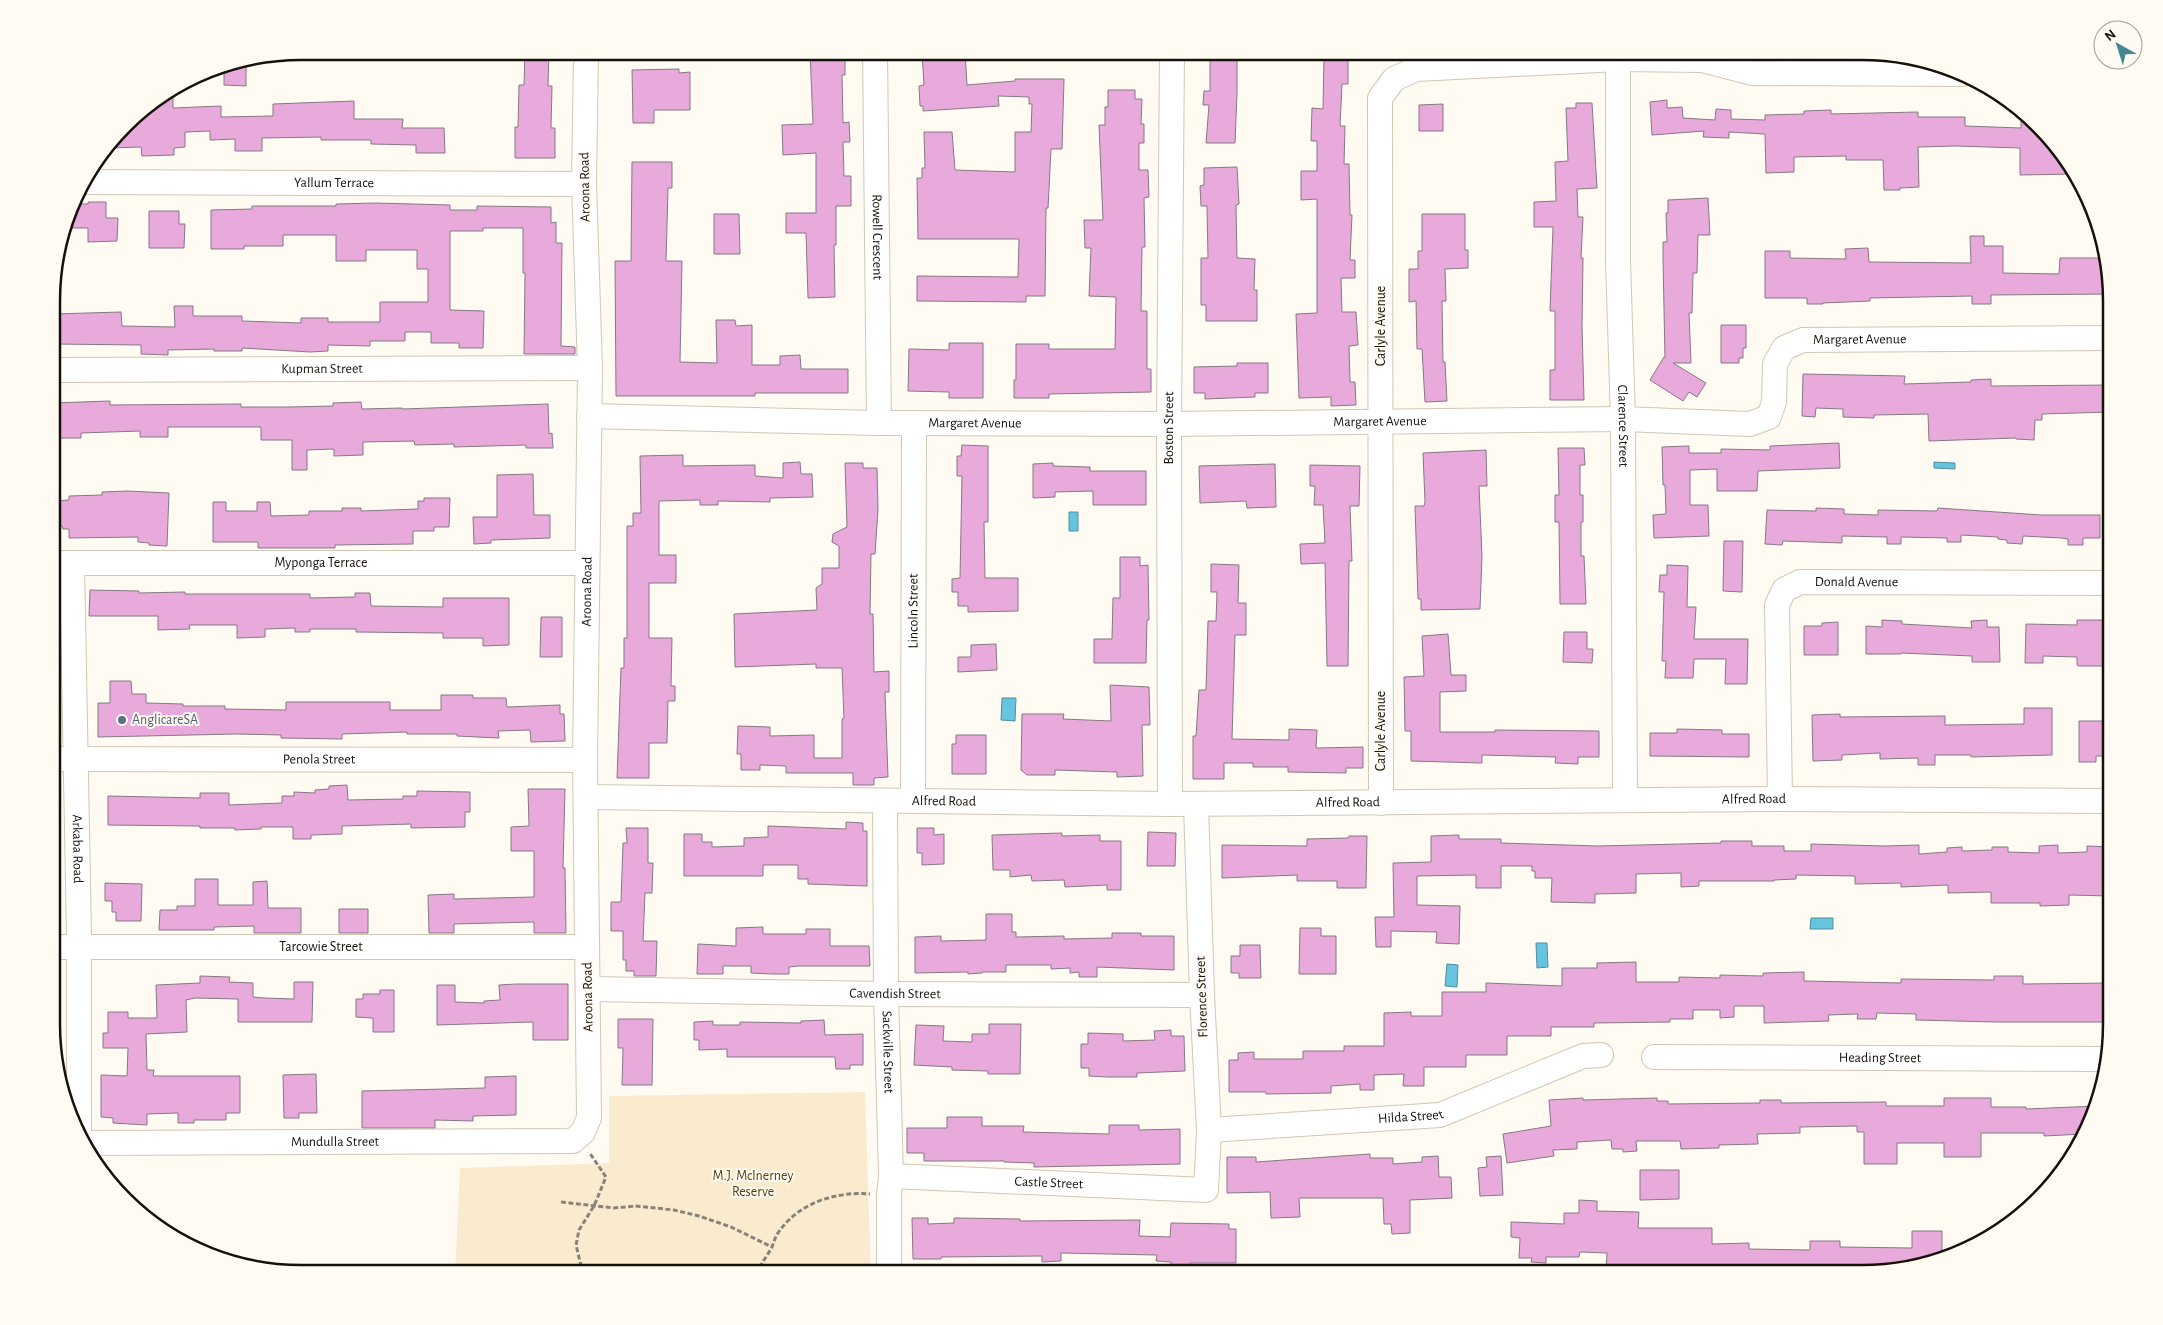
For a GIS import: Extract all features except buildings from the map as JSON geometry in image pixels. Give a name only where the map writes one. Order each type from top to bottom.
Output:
[{"type":"street","name":"Aroona Road","points":[[581,1134],[589,1118],[585,760],[590,368],[584,184],[586,60]]},
{"type":"street","name":"Rowell Crescent","points":[[875,60],[879,423]]},
{"type":"street","name":"Boston Street","points":[[1170,804],[1169,424],[1172,60]]},
{"type":"street","name":"Carlyle Avenue","points":[[1381,804],[1380,98],[1394,79],[1416,69],[1546,60]]},
{"type":"street","name":"Clarence Street","points":[[1618,60],[1618,261],[1623,419],[1626,800]]},
{"type":"street","name":"Carlyle Avenue","points":[[1702,60],[1752,73],[1942,74]]},
{"type":"street","name":"Yallum Terrace","points":[[91,182],[584,184]]},
{"type":"street","name":"Margaret Avenue","points":[[589,416],[879,423],[1169,424],[1623,419],[1750,424],[1769,417],[1774,402],[1775,364],[1784,348],[1803,340],[2103,338]]},
{"type":"street","name":"Kupman Street","points":[[60,370],[590,368]]},
{"type":"street","name":"Lincoln Street","points":[[913,800],[914,423]]},
{"type":"street","name":"Myponga Terrace","points":[[63,563],[587,562]]},
{"type":"street","name":"Arkaba Road","points":[[63,563],[64,760],[79,947],[80,1120]]},
{"type":"street","name":"Donald Avenue","points":[[1780,799],[1776,605],[1784,590],[1800,582],[2103,583]]},
{"type":"street","name":"Penola Street","points":[[64,760],[585,760]]},
{"type":"street","name":"Alfred Road","points":[[586,797],[1170,804],[1381,804],[1780,799],[2103,801]]},
{"type":"street","name":"Sackville Street","points":[[885,800],[886,994],[890,1186],[888,1265]]},
{"type":"street","name":"Florence Street","points":[[1196,804],[1202,996],[1209,1130],[1206,1190]]},
{"type":"street","name":"Tarcowie Street","points":[[60,947],[587,947]]},
{"type":"street","name":"Cavendish Street","points":[[588,989],[886,994],[1202,996]]},
{"type":"street","name":"Hilda Street","points":[[1209,1130],[1440,1115],[1583,1056],[1601,1055]]},
{"type":"street","name":"Heading Street","points":[[1654,1057],[2100,1059]]},
{"type":"street","name":"Mundulla Street","points":[[91,1143],[573,1141],[581,1134]]},
{"type":"street","name":"Castle Street","points":[[890,1186],[1206,1190]]},
{"type":"path","points":[[581,1134],[606,1177],[594,1206],[579,1230],[576,1245],[582,1265]]},
{"type":"path","points":[[761,1265],[778,1233],[792,1218],[810,1204],[828,1197],[890,1186]]},
{"type":"path","points":[[561,1202],[614,1208],[635,1206],[674,1210],[700,1216],[731,1227],[772,1247]]},
{"type":"green space","name":"M.J. McInerney Reserve","points":[[865,1092],[871,1265],[455,1265],[460,1168],[609,1163],[609,1096]]},
{"type":"water","points":[[1934,462],[1955,463],[1955,469],[1934,468]]},
{"type":"water","points":[[1069,512],[1078,512],[1078,531],[1069,531]]},
{"type":"water","points":[[1002,698],[1016,698],[1015,721],[1001,720]]},
{"type":"water","points":[[1811,918],[1833,918],[1833,929],[1810,929]]},
{"type":"water","points":[[1536,943],[1547,943],[1548,967],[1537,968]]},
{"type":"water","points":[[1447,964],[1458,965],[1457,987],[1445,986]]},
{"type":"place","name":"AnglicareSA","points":[[122,720]]}]
